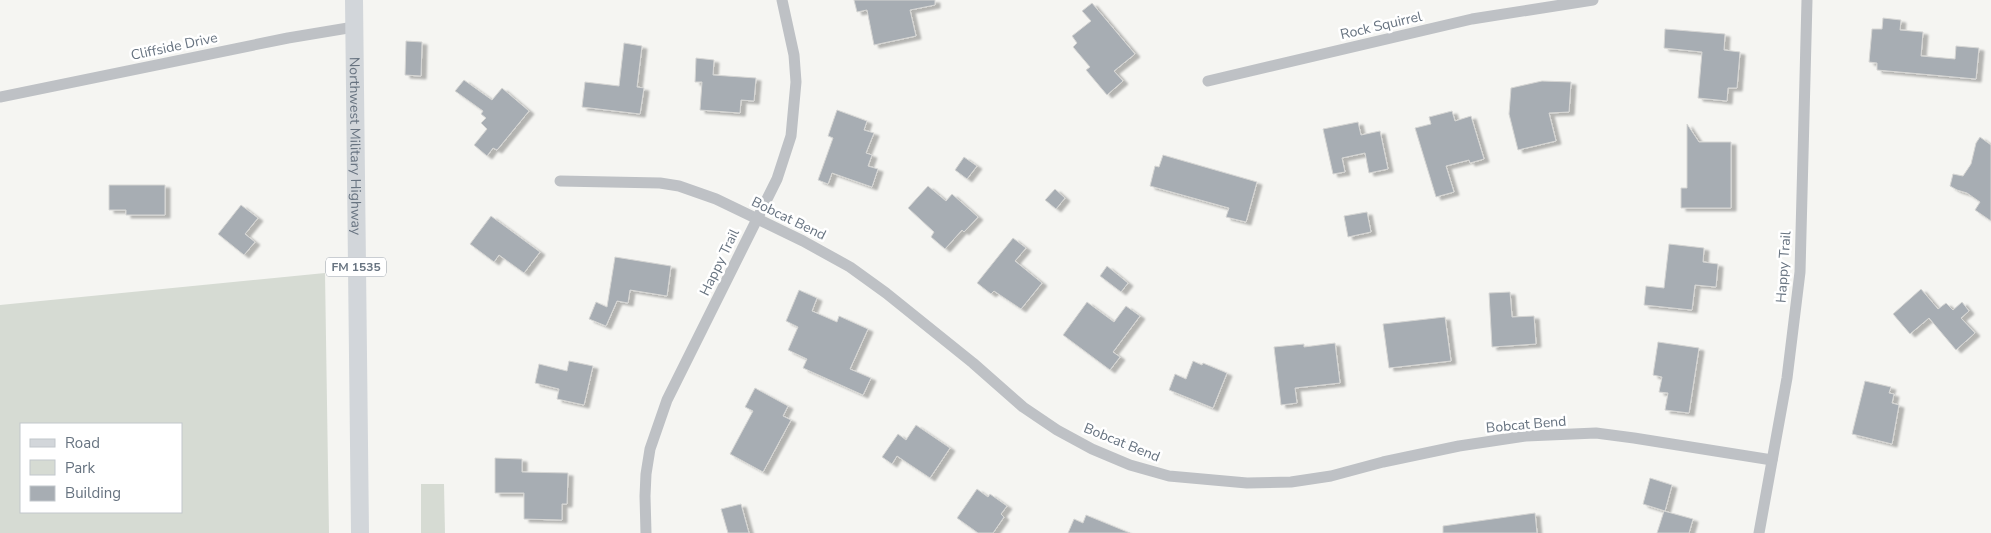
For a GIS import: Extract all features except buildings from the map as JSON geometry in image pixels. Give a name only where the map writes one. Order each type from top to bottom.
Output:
[{"type":"main road","name":"Northwest Military Highway","points":[[354,0],[360,533]]},
{"type":"street","name":"Happy Trail","points":[[646,533],[646,474],[650,449],[667,400],[777,179],[791,136],[796,82],[794,55],[782,0]]},
{"type":"street","name":"Rock Squirrel","points":[[1208,81],[1472,20],[1593,0]]},
{"type":"street","name":"Happy Trail","points":[[1759,533],[1787,378],[1800,272],[1806,0]]},
{"type":"street","name":"Cliffside Drive","points":[[0,97],[288,38],[354,27]]},
{"type":"street","name":"Bobcat Bend","points":[[560,181],[660,183],[679,186],[716,199],[804,241],[850,267],[886,293],[1023,407],[1057,430],[1092,449],[1130,465],[1169,476],[1247,483],[1291,482],[1331,476],[1383,462],[1459,446],[1526,436],[1596,433],[1772,460]]},
{"type":"green space","points":[[325,273],[329,533],[0,533],[0,305]]},
{"type":"green space","points":[[421,484],[444,484],[445,533],[421,533]]}]
